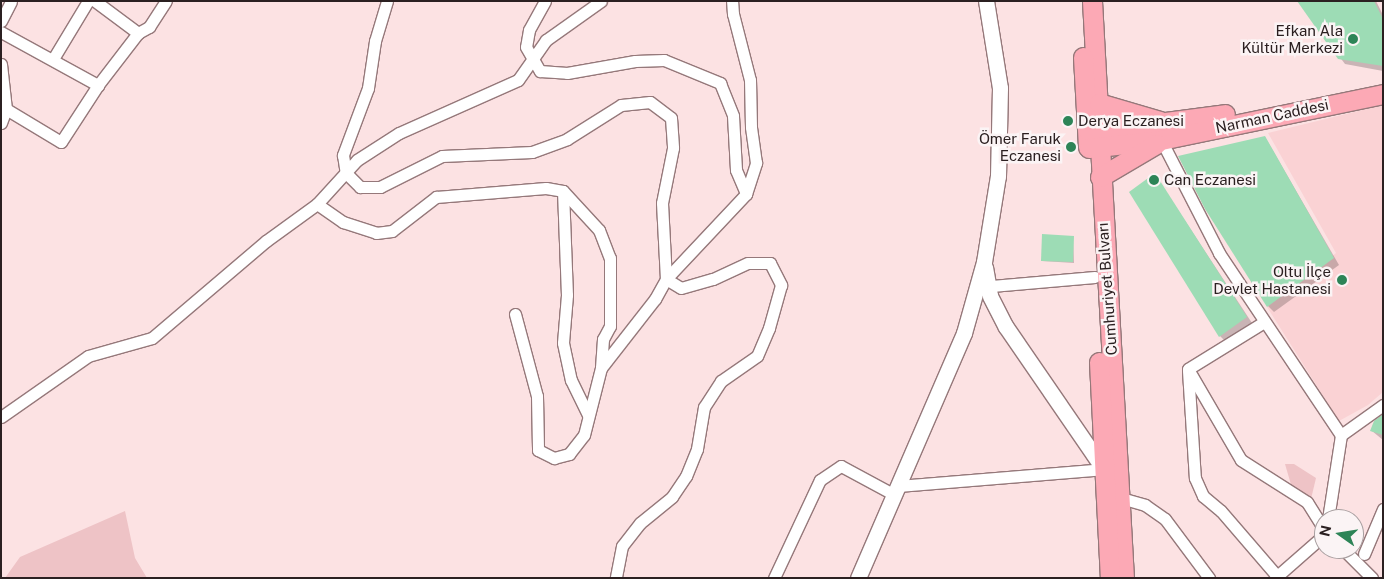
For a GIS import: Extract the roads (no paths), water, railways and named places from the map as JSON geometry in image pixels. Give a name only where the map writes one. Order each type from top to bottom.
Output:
[{"type":"main road","name":"Cumhuriyet Bulvarı","points":[[1080,1],[1094,140],[1100,177],[1121,498],[1124,578]]},
{"type":"main road","name":"Cumhuriyet Bulvarı","points":[[1092,1],[1099,103],[1094,140],[1095,277],[1110,578]]},
{"type":"main road","name":"Narman Caddesi","points":[[1100,177],[1164,132],[1383,87]]},
{"type":"main road","name":"Narman Caddesi","points":[[1094,140],[1164,132],[1383,94]]},
{"type":"main road","name":"Narman Caddesi","points":[[1099,103],[1164,132]]},
{"type":"street","points":[[1,22],[11,1]]},
{"type":"street","points":[[53,58],[88,1]]},
{"type":"street","points":[[95,1],[138,33]]},
{"type":"street","points":[[6,109],[61,142],[98,85],[138,33],[149,27],[166,1]]},
{"type":"street","points":[[387,1],[374,41],[368,88],[343,156],[346,172],[360,187],[380,187],[442,156],[532,152],[567,139],[621,106],[650,102],[671,118],[673,148],[662,203],[666,279]]},
{"type":"street","points":[[545,1],[529,30],[526,47],[532,61],[540,72],[568,73],[635,61],[664,60],[720,83],[732,116],[736,170],[746,194]]},
{"type":"street","points":[[1,417],[88,356],[152,338],[266,241],[317,204],[357,160],[399,133],[518,80],[546,40],[601,1]]},
{"type":"street","points":[[601,368],[655,299],[666,279],[746,194],[756,163],[751,127],[750,80],[732,14],[732,1]]},
{"type":"street","points":[[858,578],[964,333],[982,286],[998,176],[1000,88],[986,1]]},
{"type":"street","points":[[1,32],[53,58],[98,85]]},
{"type":"street","points":[[1,64],[6,109],[1,123]]},
{"type":"street","points":[[1164,132],[1219,253],[1341,435],[1330,509]]},
{"type":"street","points":[[317,204],[343,222],[376,233],[392,231],[436,197],[546,188],[564,191],[599,230],[610,258],[610,317],[603,339],[601,368],[584,434],[569,454],[554,458],[538,450],[540,426],[537,396],[515,314]]},
{"type":"street","points":[[564,191],[567,294],[562,343],[571,380],[588,415]]},
{"type":"street","points":[[616,578],[622,546],[640,523],[672,497],[686,476],[697,449],[704,408],[708,401],[721,381],[757,356],[769,328],[781,285],[770,263],[748,263],[714,279],[681,288],[666,279]]},
{"type":"street","points":[[982,286],[1095,277]]},
{"type":"street","points":[[982,286],[990,296],[1006,327],[1105,469],[1121,498],[1145,505],[1165,519],[1207,577]]},
{"type":"street","points":[[1188,369],[1264,322]]},
{"type":"street","points":[[1188,369],[1241,460],[1307,502],[1314,513]]},
{"type":"street","points":[[1188,369],[1195,478],[1203,496],[1221,511],[1276,577],[1314,544]]},
{"type":"street","points":[[1341,435],[1383,405]]},
{"type":"street","points":[[774,578],[820,480],[841,466],[895,490],[1105,469]]},
{"type":"street","points":[[1364,554],[1383,509]]},
{"type":"street","points":[[1353,559],[1372,578]]},
{"type":"place","name":"Efkan Ala Kültür Merkezi","points":[[1353,39]]},
{"type":"place","name":"Derya Eczanesi","points":[[1068,121]]},
{"type":"place","name":"Ömer Faruk Eczanesi","points":[[1071,147]]},
{"type":"place","name":"Can Eczanesi","points":[[1154,180]]},
{"type":"place","name":"Oltu İlçe Devlet Hastanesi","points":[[1342,280]]}]
